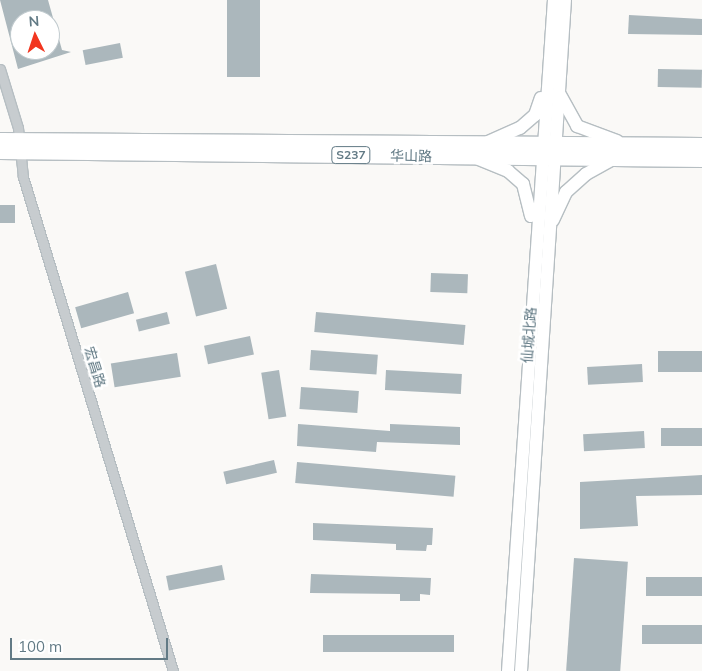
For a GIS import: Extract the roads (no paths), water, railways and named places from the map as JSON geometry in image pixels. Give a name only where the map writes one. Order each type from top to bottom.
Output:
[{"type":"main road","name":"仙城北路","points":[[521,671],[550,226],[547,82],[554,0]]},
{"type":"main road","name":"仙城北路","points":[[508,671],[534,257],[558,91],[565,0]]},
{"type":"main road","points":[[482,144],[506,136],[535,115],[547,82]]},
{"type":"main road","points":[[558,91],[577,126],[629,145]]},
{"type":"main road","name":"S237","points":[[0,140],[20,146],[482,144],[548,151],[629,145],[702,145]]},
{"type":"main road","name":"华山路","points":[[0,151],[20,146],[474,157],[548,151],[614,158],[702,159]]},
{"type":"main road","points":[[474,157],[508,171],[523,184],[530,201],[534,257]]},
{"type":"main road","points":[[550,226],[566,192],[614,158]]},
{"type":"street","name":"宏昌路","points":[[0,69],[20,146],[22,177],[173,671]]}]
